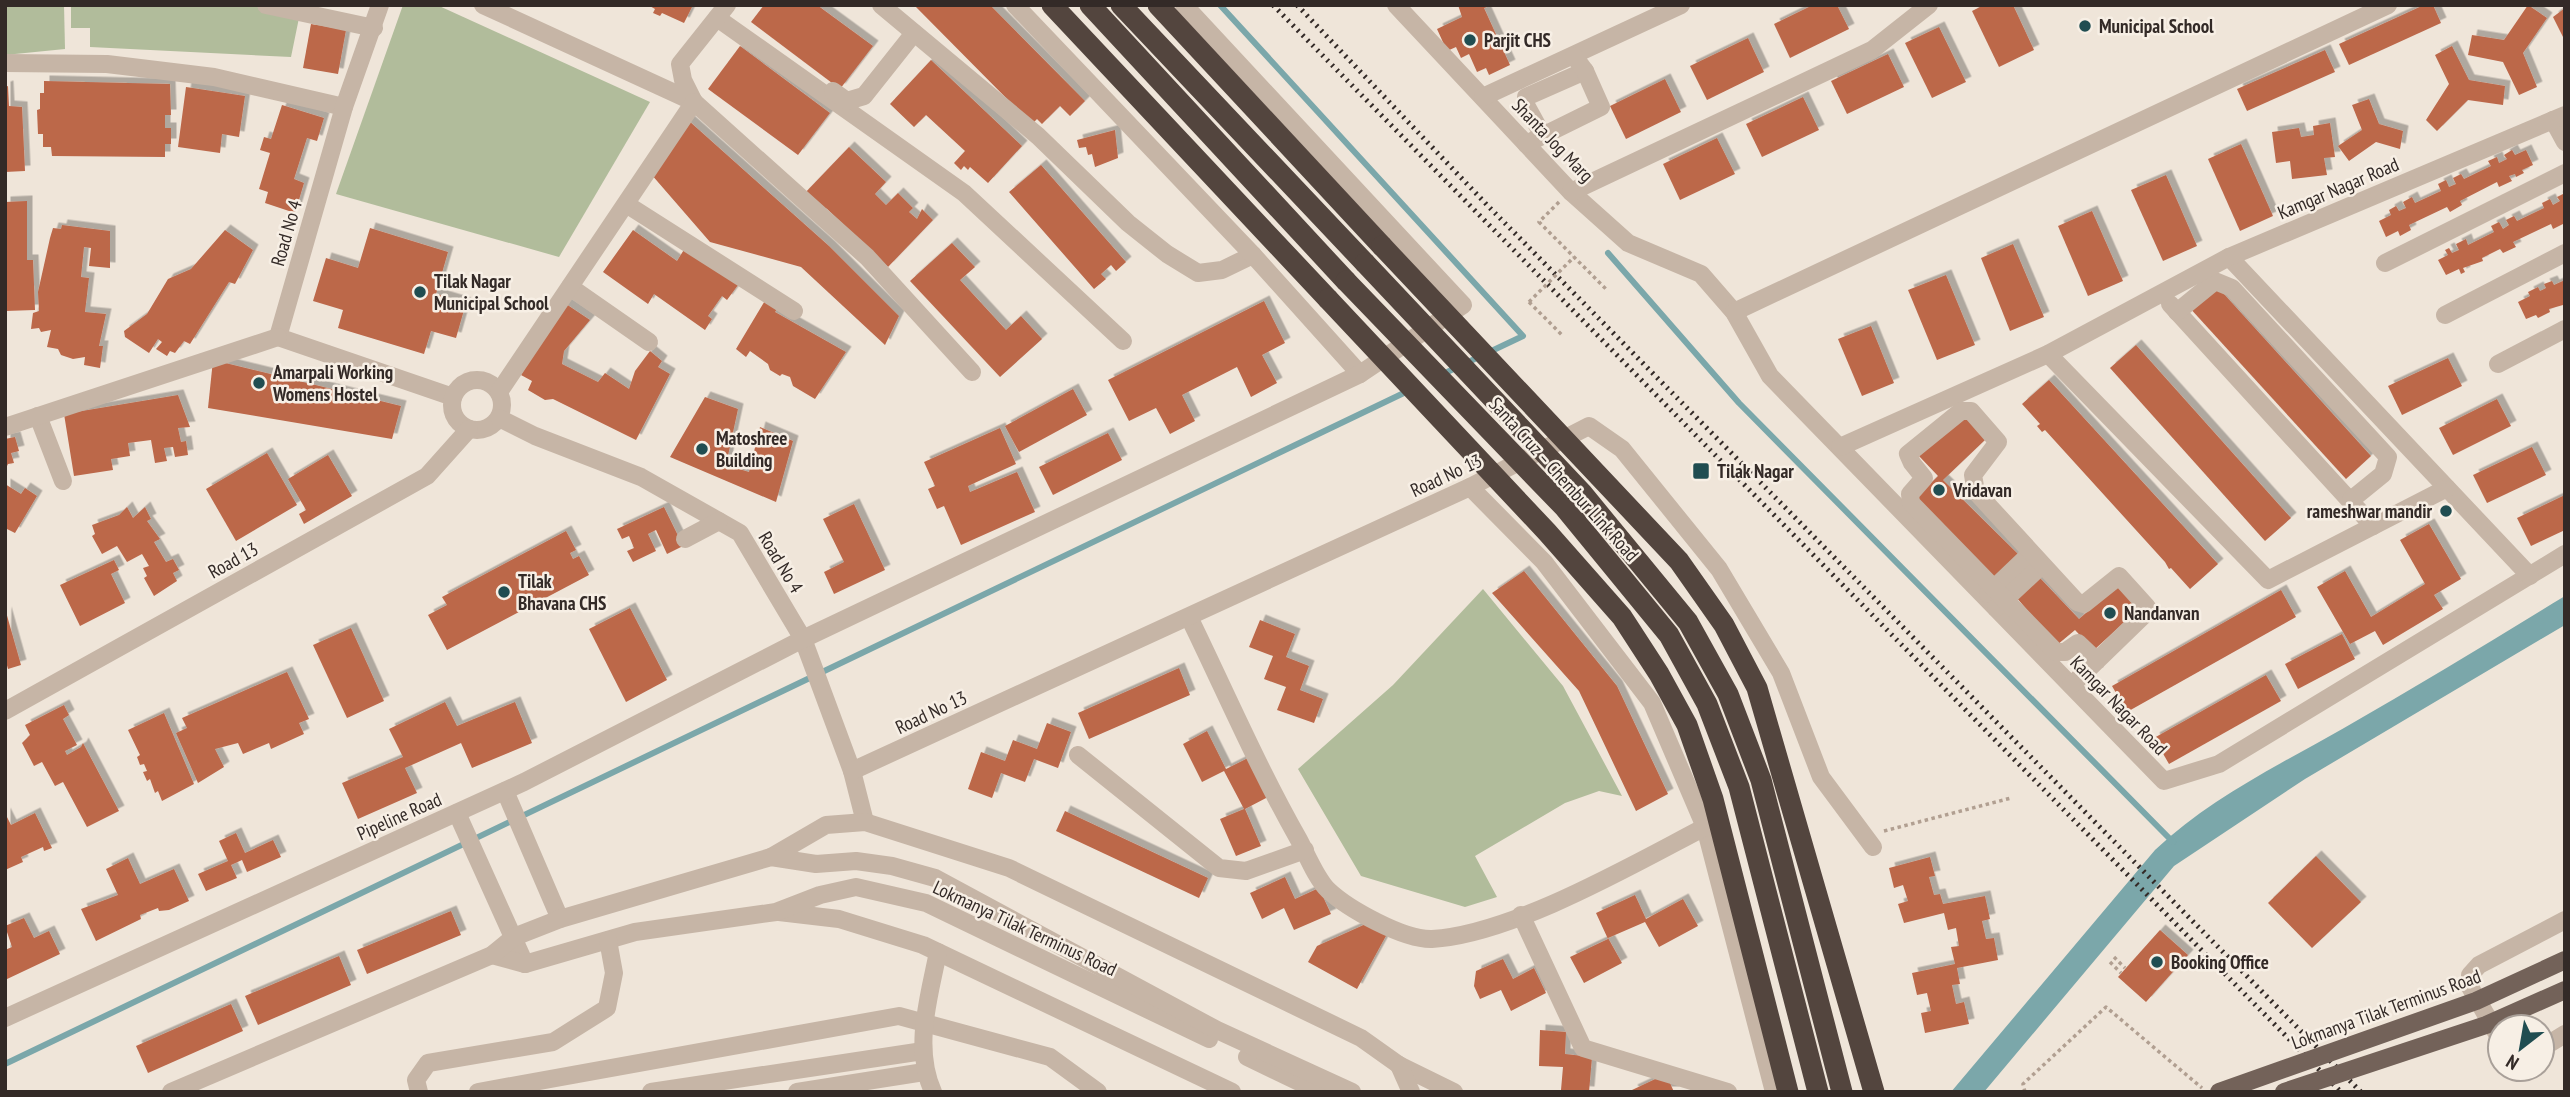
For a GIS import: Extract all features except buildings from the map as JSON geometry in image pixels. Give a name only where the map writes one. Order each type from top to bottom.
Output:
[{"type":"highway","points":[[1052,5],[1555,541],[1622,617],[1659,674],[1687,725],[1713,799],[1786,1092]]},
{"type":"highway","name":"Santa Cruz – Chembur Link Road","points":[[1090,5],[1346,281],[1565,508],[1669,635],[1707,704],[1739,787],[1818,1092]]},
{"type":"highway","name":"Santa Cruz – Chembur Link Road","points":[[1121,5],[1582,493],[1688,622],[1728,694],[1760,780],[1842,1092]]},
{"type":"highway","points":[[1158,5],[1678,561],[1724,625],[1762,701],[1874,1092]]},
{"type":"main road","name":"Lokmanya Tilak Terminus Road","points":[[2219,1092],[2476,1001],[2565,960]]},
{"type":"main road","points":[[2284,1092],[2486,1025],[2565,990]]},
{"type":"street","points":[[266,5],[374,28]]},
{"type":"street","name":"Road No 4","points":[[278,337],[344,107],[380,5]]},
{"type":"street","points":[[483,5],[694,102],[867,257],[972,372]]},
{"type":"street","points":[[881,5],[1038,136],[1128,223],[1167,254],[1198,272],[1222,270],[1253,255]]},
{"type":"street","points":[[1015,5],[1253,255],[1360,374]]},
{"type":"street","name":"Pipeline Road","points":[[5,1018],[505,791],[1360,374],[1463,305],[1184,5]]},
{"type":"street","name":"Shanta Jog Marg","points":[[1396,5],[1483,97],[1535,140],[1571,192],[1628,243],[1701,274]]},
{"type":"street","points":[[1483,97],[1681,5]]},
{"type":"street","points":[[1571,192],[1872,50],[1929,5]]},
{"type":"street","points":[[1734,312],[2388,5]]},
{"type":"street","points":[[694,102],[683,80],[680,64],[722,12]]},
{"type":"street","points":[[722,12],[847,101],[864,96],[914,33]]},
{"type":"street","points":[[722,12],[964,193],[1123,341]]},
{"type":"street","points":[[1574,56],[1585,71],[1601,107],[1535,140],[1526,97],[1585,71]]},
{"type":"street","points":[[5,63],[107,64],[200,75],[344,107]]},
{"type":"street","points":[[499,392],[694,102]]},
{"type":"street","name":"Kamgar Nagar Road","points":[[1840,447],[2048,354],[2229,257],[2559,117],[2565,142]]},
{"type":"street","points":[[2385,263],[2565,173]]},
{"type":"street","points":[[626,204],[794,311]]},
{"type":"street","points":[[2445,315],[2565,253]]},
{"type":"street","points":[[2229,257],[2530,576]]},
{"type":"street","name":"Kamgar Nagar Road","points":[[1701,274],[1734,312],[1770,376],[1840,447],[1923,523],[2030,634],[2071,685],[2164,781],[2219,764],[2565,554]]},
{"type":"street","points":[[2177,312],[2214,281],[2232,288],[2388,457],[2383,474],[2351,500]]},
{"type":"street","points":[[570,287],[649,342]]},
{"type":"street","points":[[2161,294],[2373,526]]},
{"type":"street","points":[[2498,364],[2565,329]]},
{"type":"street","points":[[5,427],[278,337],[453,397]]},
{"type":"street","points":[[2048,354],[2268,580],[2447,488]]},
{"type":"street","points":[[477,380],[486,381],[499,392],[502,401],[499,418],[486,429],[469,429],[456,419],[453,397],[463,384],[477,380]]},
{"type":"street","points":[[1923,523],[1910,499],[1924,478],[1912,463],[1909,454],[1965,409],[1996,438],[1998,446],[1976,469],[1973,484],[1976,492],[2037,559],[2080,605],[2119,576],[2147,607],[2144,615],[2071,685]]},
{"type":"street","points":[[1915,413],[1932,434]]},
{"type":"street","points":[[38,416],[63,481]]},
{"type":"street","name":"Road No 4","points":[[499,418],[535,436],[641,477],[740,533],[805,645],[852,771],[865,822]]},
{"type":"street","name":"Road No 13","points":[[852,771],[1470,487],[1589,426],[1622,449],[1719,569],[1781,673],[1821,777],[1869,841]]},
{"type":"street","name":"Road 13","points":[[5,711],[427,476],[469,429]]},
{"type":"street","points":[[1470,487],[1544,562],[1652,703],[1704,827],[1774,1092]]},
{"type":"street","points":[[685,539],[719,521]]},
{"type":"street","points":[[1995,598],[2037,559]]},
{"type":"street","points":[[1189,617],[1281,809],[1327,889],[1375,923],[1429,939],[1466,933],[1521,915],[1612,876],[1704,827]]},
{"type":"street","points":[[2030,634],[2056,652],[2065,652],[2078,643],[2097,661]]},
{"type":"street","points":[[1078,755],[1219,867],[1246,871],[1305,850]]},
{"type":"street","points":[[505,791],[560,919]]},
{"type":"street","points":[[457,813],[525,964]]},
{"type":"street","points":[[771,857],[826,825],[865,822],[1009,868],[1361,1038],[1399,1065],[1454,1092]]},
{"type":"street","name":"Lokmanya Tilak Terminus Road","points":[[171,1092],[492,955],[514,937],[560,919],[637,895],[771,857],[816,864],[856,861],[892,866],[935,878],[1217,1030],[1352,1092]]},
{"type":"street","name":"Lokmanya Tilak Terminus Road","points":[[525,964],[635,932],[776,912],[820,895],[856,887],[926,902],[1320,1092]]},
{"type":"street","points":[[776,912],[839,919],[938,952],[1000,979],[1232,1092]]},
{"type":"street","points":[[1521,915],[1583,1048],[1728,1092]]},
{"type":"street","points":[[2486,1015],[2470,987],[2469,975],[2479,965],[2565,920]]},
{"type":"street","points":[[419,1092],[416,1080],[428,1063],[552,1042],[607,1008],[614,973],[608,940]]},
{"type":"street","points":[[933,1092],[924,1072],[923,1051],[925,1023],[938,952]]},
{"type":"street","points":[[492,955],[525,964]]},
{"type":"street","points":[[478,1092],[899,1016],[1050,1057],[1098,1092]]},
{"type":"street","points":[[651,1092],[923,1051]]},
{"type":"street","points":[[1399,1065],[1411,1092]]},
{"type":"street","points":[[797,1092],[924,1072]]},
{"type":"path","points":[[1571,192],[1539,222],[1608,291]]},
{"type":"path","points":[[1563,336],[1529,302],[1574,257]]},
{"type":"path","points":[[1869,841],[2011,798]]},
{"type":"path","points":[[2114,957],[2125,968]]},
{"type":"path","points":[[2110,962],[2121,973]]},
{"type":"path","points":[[2025,1092],[2023,1084],[2106,1007],[2206,1092]]},
{"type":"green space","points":[[5,5],[64,5],[65,49],[5,55]]},
{"type":"green space","points":[[71,5],[250,5],[300,13],[291,57],[90,47],[90,28],[71,28]]},
{"type":"green space","points":[[403,5],[437,5],[650,102],[559,257],[336,194]]},
{"type":"green space","points":[[1483,589],[1563,686],[1622,796],[1599,791],[1565,803],[1475,856],[1497,897],[1465,907],[1361,876],[1298,769],[1393,685]]},
{"type":"water","points":[[2565,596],[2565,625],[2305,779],[2174,866],[1984,1092],[1951,1092],[2155,850],[2176,831],[2246,783],[2399,696]]},
{"type":"waterway","points":[[1220,5],[1523,336],[1443,374]]},
{"type":"waterway","points":[[1608,253],[1739,403],[2173,842]]},
{"type":"waterway","points":[[5,1064],[1408,391]]},
{"type":"railway","points":[[1273,5],[2341,1092]]},
{"type":"railway","points":[[1297,5],[1488,206],[2361,1092]]},
{"type":"place","name":"Municipal School","points":[[2085,26]]},
{"type":"place","name":"Parjit CHS","points":[[1470,40]]},
{"type":"place","name":"Tilak Nagar Municipal School","points":[[420,292]]},
{"type":"place","name":"Amarpali Working Womens Hostel","points":[[259,383]]},
{"type":"place","name":"Matoshree Building","points":[[702,449]]},
{"type":"place","name":"Tilak Nagar","points":[[1701,471]]},
{"type":"place","name":"Vridavan","points":[[1939,490]]},
{"type":"place","name":"rameshwar mandir","points":[[2446,511]]},
{"type":"place","name":"Tilak Bhavana CHS","points":[[504,592]]},
{"type":"place","name":"Nandanvan","points":[[2110,613]]},
{"type":"place","name":"Booking Office","points":[[2157,962]]}]
